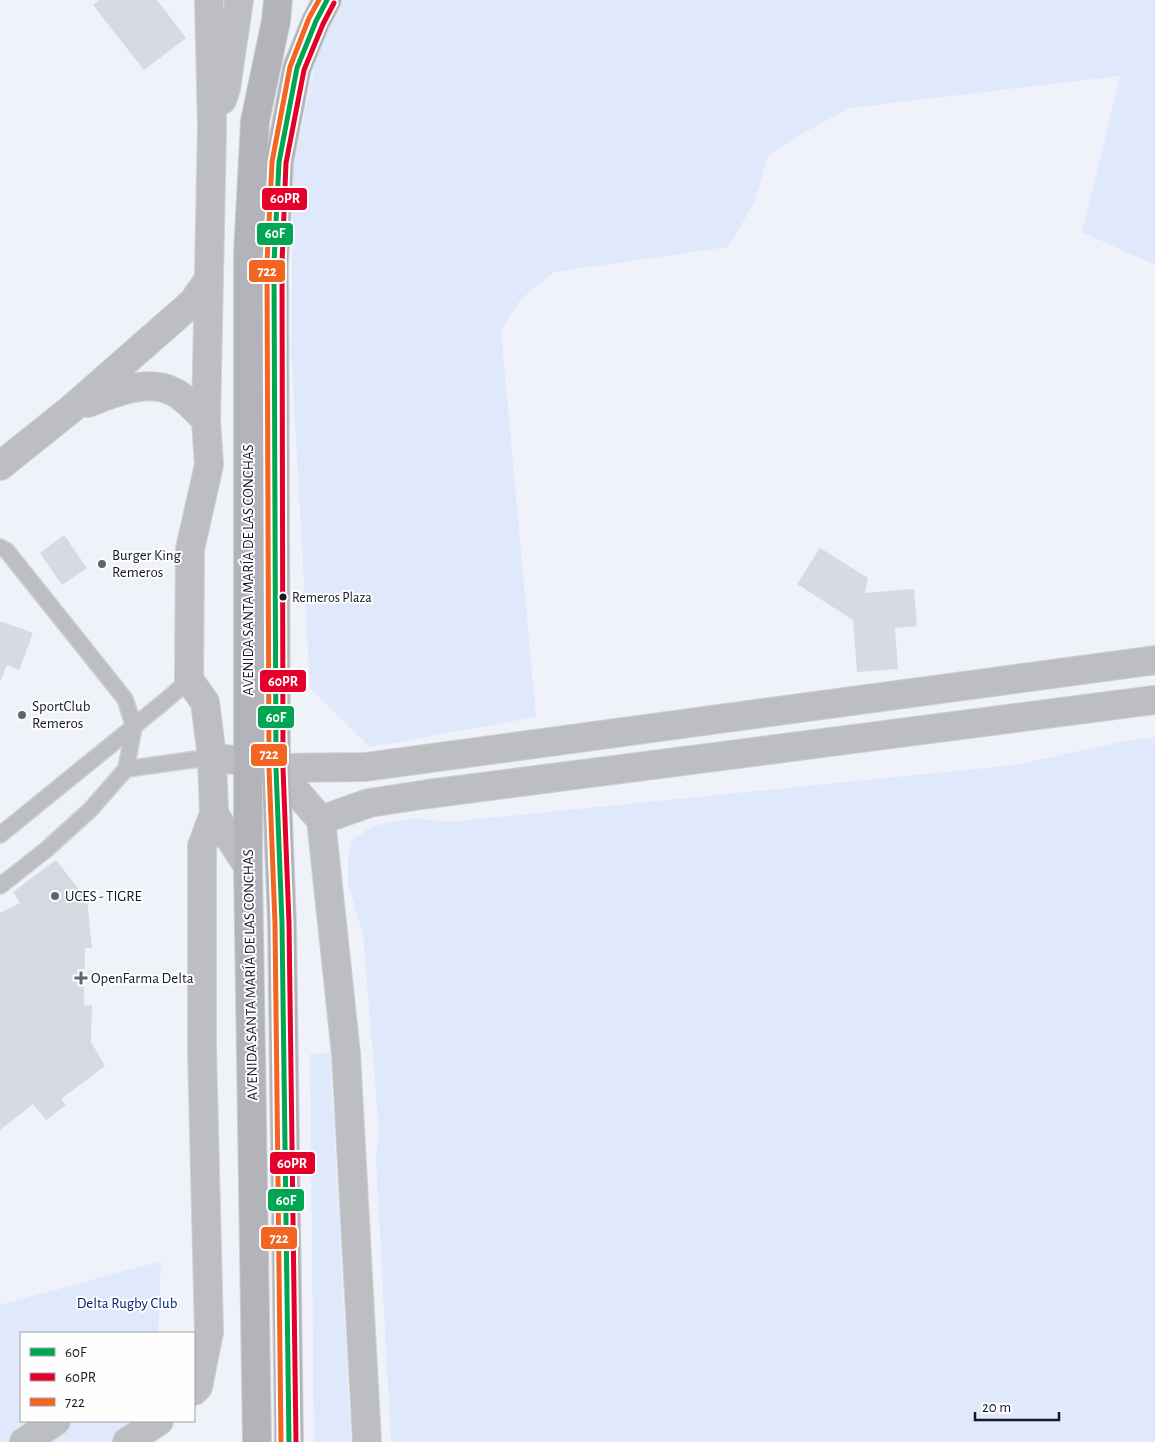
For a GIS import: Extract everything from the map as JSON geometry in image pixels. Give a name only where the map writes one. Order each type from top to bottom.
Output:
[{"type":"main road","name":"AVENIDA SANTA MARÍA DE LAS CONCHAS","points":[[257,1442],[247,762],[248,253],[255,121],[276,21],[278,0]]},
{"type":"main road","name":"AVENIDA SANTA MARÍA DE LAS CONCHAS","points":[[289,1442],[282,923],[276,768],[274,263],[279,162],[297,68],[316,21],[327,0]]},
{"type":"street","points":[[195,1390],[198,1387],[201,1335],[202,846],[214,814],[212,758],[205,702],[189,680],[190,550],[209,465],[206,420],[212,127],[209,0]]},
{"type":"street","points":[[212,127],[226,88],[239,0]]},
{"type":"street","points":[[0,466],[70,410],[194,302],[209,279]]},
{"type":"street","points":[[70,410],[120,390],[154,386],[173,391],[206,420]]},
{"type":"street","points":[[212,758],[276,768],[365,767],[1155,660]]},
{"type":"street","points":[[321,820],[369,803],[1155,700]]},
{"type":"street","points":[[699,721],[705,758]]},
{"type":"street","points":[[276,768],[321,820],[346,1054],[367,1442]]},
{"type":"street","points":[[214,814],[248,866]]},
{"type":"street","points":[[24,1442],[54,1422]]},
{"type":"street","points":[[127,1442],[157,1422]]},
{"type":"lane","points":[[0,547],[7,551],[125,699],[134,727],[126,769],[90,810],[47,849],[0,886]]},
{"type":"lane","points":[[0,835],[189,680]]},
{"type":"lane","points":[[126,769],[212,758]]},
{"type":"green space","points":[[340,0],[1155,0],[1155,265],[1082,232],[1120,76],[850,108],[803,133],[768,156],[754,203],[728,247],[554,272],[521,299],[501,330],[536,717],[370,747],[310,688],[291,350],[293,168],[318,50]]},
{"type":"green space","points":[[1155,737],[1155,1442],[391,1442],[376,1159],[379,1132],[363,934],[348,884],[348,859],[352,840],[373,826],[414,818],[449,822],[1015,765],[1121,742]]},
{"type":"green space","points":[[330,1053],[351,1442],[314,1442],[310,1054]]},
{"type":"green space","name":"Delta Rugby Club","points":[[161,1261],[158,1332],[20,1332],[20,1422],[155,1422],[154,1442],[0,1442],[0,1305]]},
{"type":"building","points":[[99,0],[157,0],[186,38],[144,70],[93,5]]},
{"type":"building","points":[[64,535],[87,568],[62,585],[40,553]]},
{"type":"building","points":[[820,548],[868,578],[865,593],[914,589],[917,626],[895,628],[898,669],[857,672],[853,620],[797,584]]},
{"type":"building","points":[[0,621],[33,633],[19,670],[7,665],[0,682]]},
{"type":"building","points":[[56,860],[87,900],[92,948],[85,948],[84,1006],[92,1005],[91,1042],[105,1066],[61,1099],[66,1105],[46,1120],[33,1104],[0,1130],[0,913],[20,903],[13,892]]},
{"type":"transit line","name":"722","points":[[281,1442],[275,923],[269,768],[267,263],[272,162],[290,67],[309,18],[319,0]]},
{"type":"transit line","name":"60F","points":[[289,1442],[282,923],[276,768],[274,263],[279,162],[297,68],[316,21],[327,0]]},
{"type":"transit line","name":"60PR","points":[[296,1442],[289,923],[283,768],[282,263],[286,163],[304,70],[334,3]]},
{"type":"place","name":"Burger King Remeros","points":[[102,564]]},
{"type":"place","name":"Remeros Plaza","points":[[283,597]]},
{"type":"place","name":"SportClub Remeros","points":[[22,715]]},
{"type":"place","name":"UCES - TIGRE","points":[[55,896]]},
{"type":"place","name":"OpenFarma Delta","points":[[81,978]]}]
